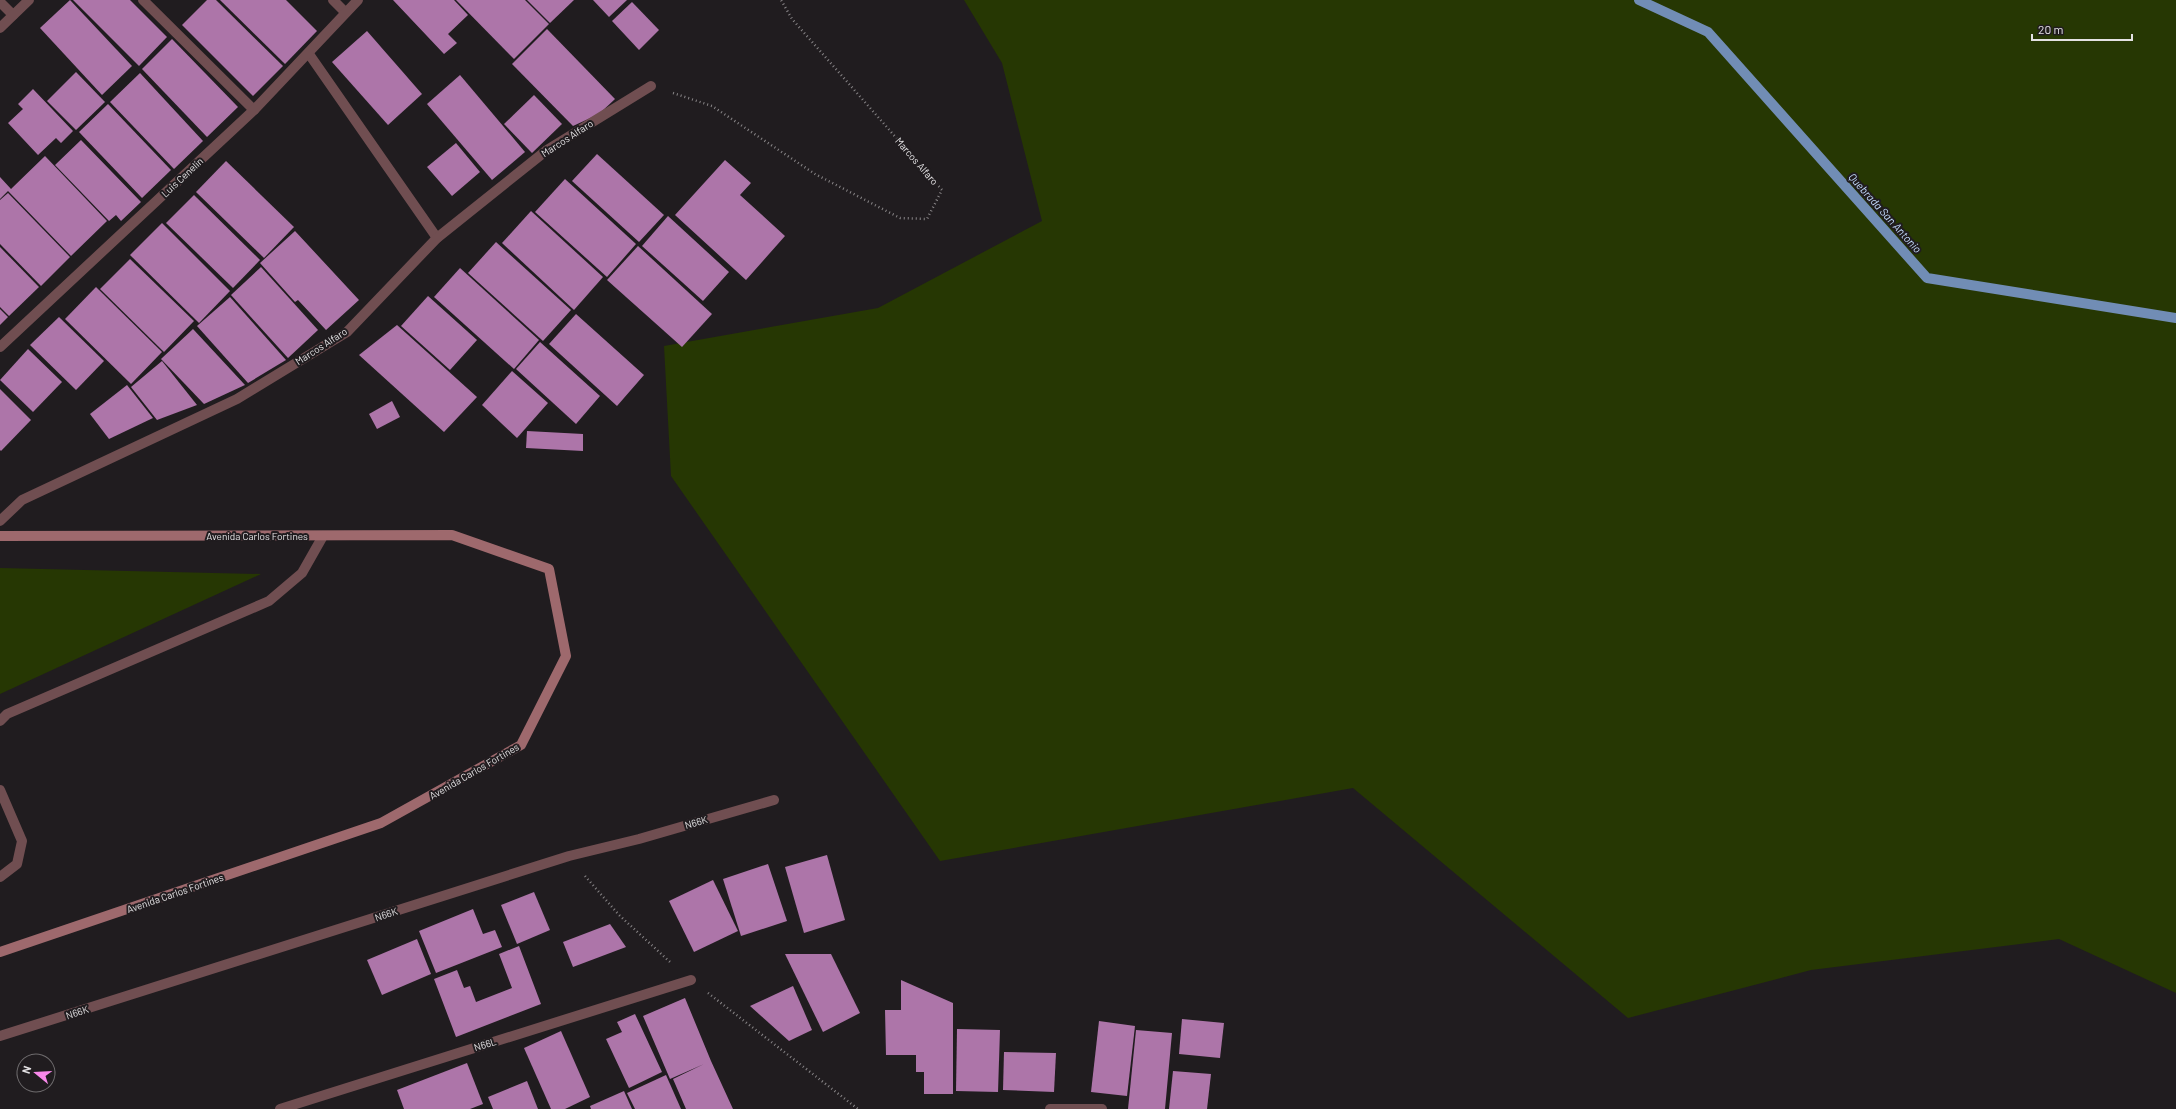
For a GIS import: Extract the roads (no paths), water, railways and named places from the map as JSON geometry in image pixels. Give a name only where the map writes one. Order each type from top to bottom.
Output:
[{"type":"street","points":[[0,28],[29,0]]},
{"type":"street","points":[[143,0],[254,110]]},
{"type":"street","points":[[333,0],[345,12]]},
{"type":"street","name":"Luis Cenelin","points":[[0,347],[254,110],[309,54],[345,12],[358,0]]},
{"type":"street","points":[[0,2],[13,15]]},
{"type":"street","points":[[309,54],[437,238]]},
{"type":"street","name":"Marcos Alfaro","points":[[0,521],[22,500],[237,399],[347,332],[437,238],[547,150],[652,86]]},
{"type":"street","name":"Avenida Carlos Fortines","points":[[0,536],[452,535],[549,569],[566,656],[521,745],[381,823],[0,952]]},
{"type":"street","points":[[0,721],[7,714],[269,601],[302,573],[323,536]]},
{"type":"street","points":[[0,790],[22,841],[17,864],[0,877]]},
{"type":"street","name":"N66K","points":[[0,1036],[569,856],[639,839],[774,800]]},
{"type":"street","name":"N66L","points":[[280,1109],[691,980]]},
{"type":"street","points":[[1050,1109],[1102,1109]]},
{"type":"waterway","name":"Quebrada San Antonio","points":[[1639,0],[1708,32],[1927,278],[2176,318]]}]
